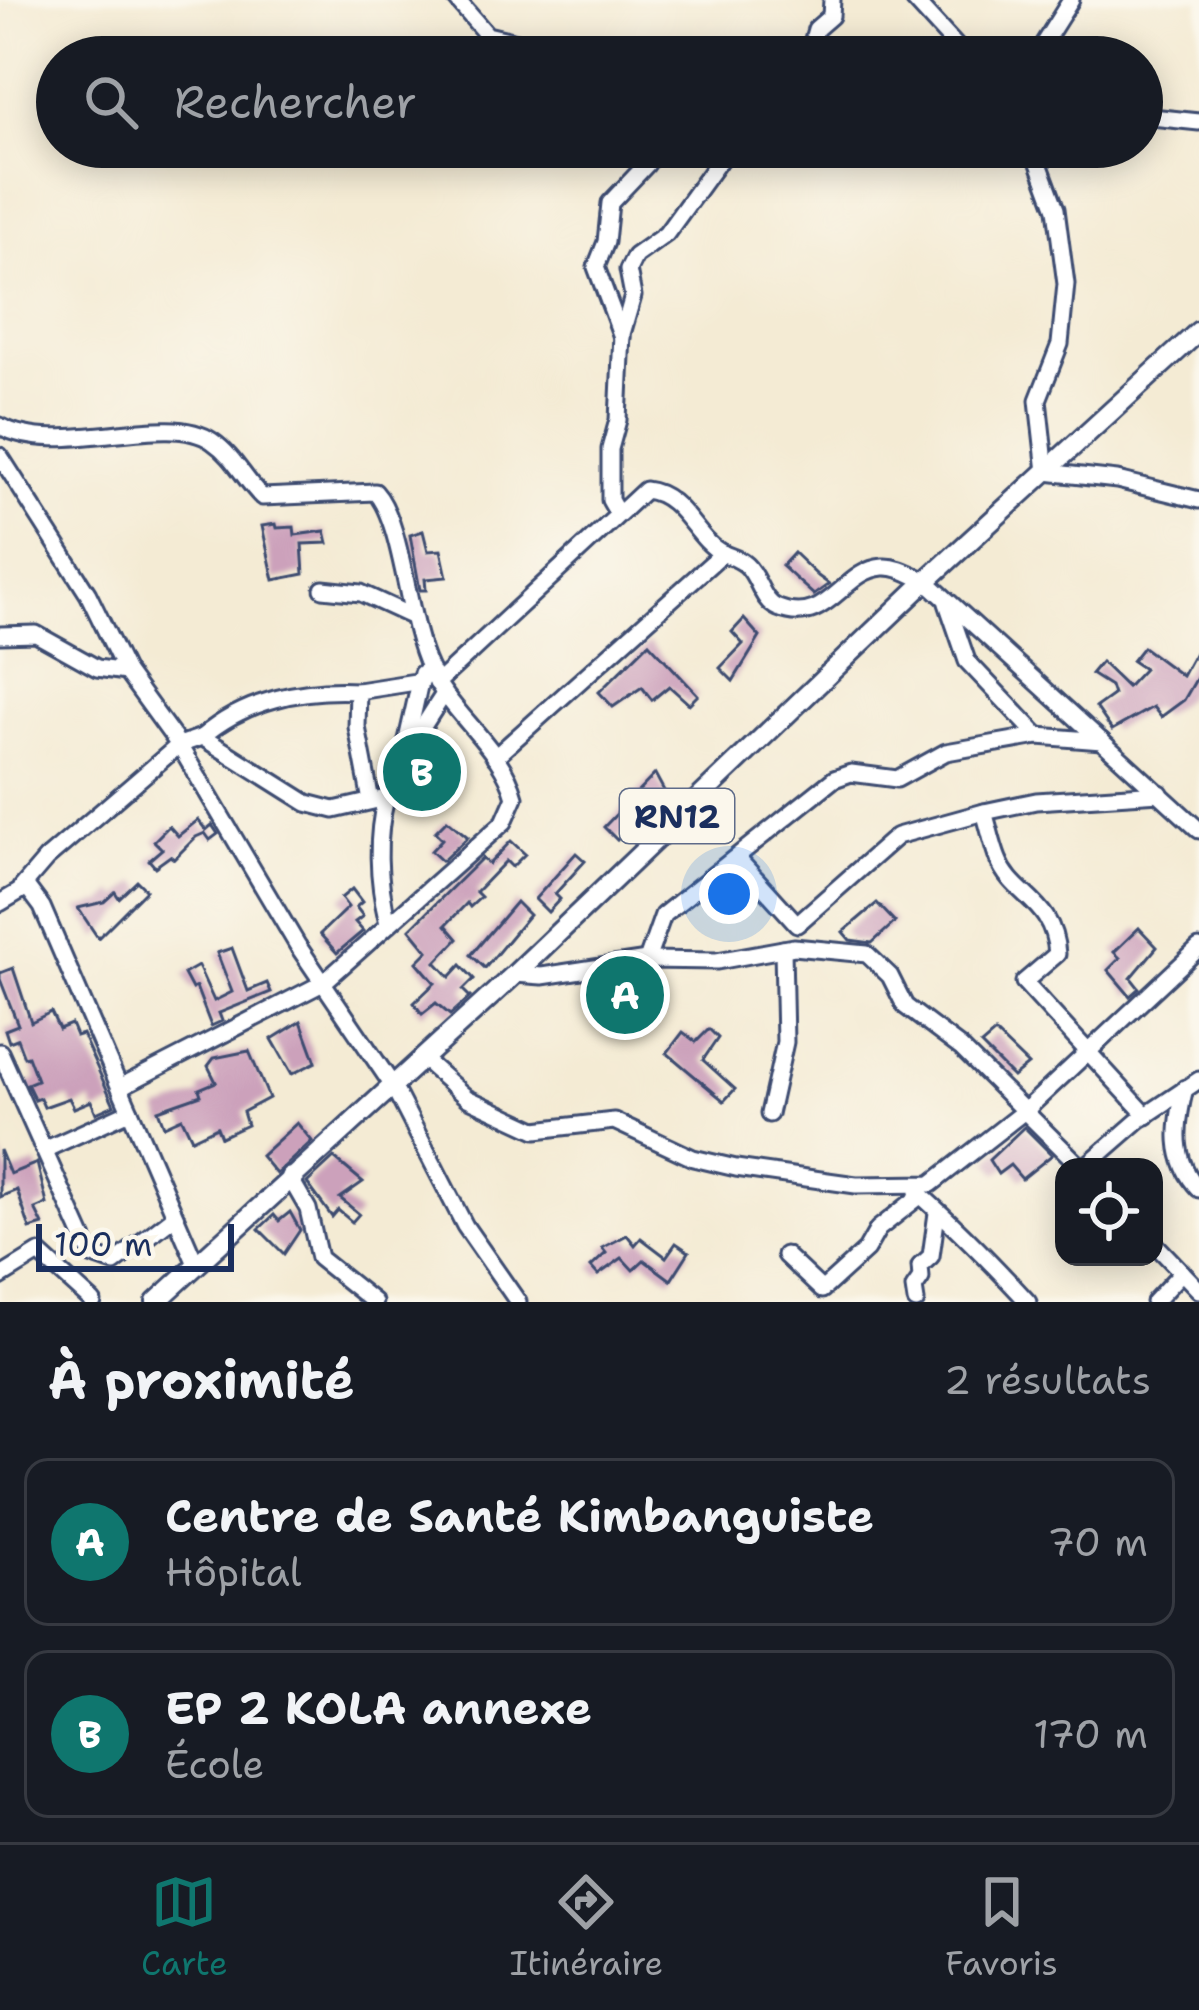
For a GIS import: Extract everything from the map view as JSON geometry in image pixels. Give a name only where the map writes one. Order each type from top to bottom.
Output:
[{"type":"main road","name":"RN12","points":[[156,1302],[515,974],[926,580],[1199,331]]},
{"type":"street","points":[[457,0],[491,36]]},
{"type":"street","points":[[814,36],[831,16],[832,0]]},
{"type":"street","points":[[914,0],[947,36]]},
{"type":"street","points":[[1048,36],[1071,0]]},
{"type":"street","points":[[1163,118],[1199,122]]},
{"type":"street","points":[[622,337],[596,267],[606,242],[610,203],[643,168]]},
{"type":"street","points":[[618,514],[610,500],[610,449],[618,420],[622,337],[632,296],[628,270],[635,256],[666,234],[714,168]]},
{"type":"street","points":[[1041,168],[1056,208],[1066,284],[1060,344],[1038,400],[1046,472],[1117,480],[1199,500]]},
{"type":"street","points":[[0,426],[47,439],[198,434],[239,466],[262,497],[375,492],[390,519],[410,616],[434,686],[495,758],[512,788],[511,814],[323,983],[119,1087]]},
{"type":"street","points":[[0,456],[88,593],[126,672],[179,745],[323,983],[393,1086],[465,1226],[518,1302]]},
{"type":"street","points":[[202,737],[307,803],[334,810],[379,800],[434,686],[645,490],[688,515],[723,554],[748,566],[770,604],[804,613],[826,604],[868,570],[896,567],[926,580],[1196,822]]},
{"type":"street","points":[[495,758],[723,554]]},
{"type":"street","points":[[323,589],[361,593],[410,616]]},
{"type":"street","points":[[946,600],[967,661],[1038,736]]},
{"type":"street","points":[[0,635],[36,634],[98,668],[126,672]]},
{"type":"street","points":[[0,903],[179,745],[202,737],[236,713],[317,691],[434,686]]},
{"type":"street","points":[[406,749],[423,732],[434,686]]},
{"type":"street","points":[[358,691],[357,727],[379,800],[379,884],[388,924]]},
{"type":"street","points":[[647,960],[663,915],[834,779],[851,773],[897,779],[946,752],[1038,736],[1102,741]]},
{"type":"street","points":[[737,858],[796,924],[897,836],[1036,801],[1160,794]]},
{"type":"street","points":[[984,812],[998,861],[1051,920],[1057,945],[1057,954],[1024,982],[1146,1115]]},
{"type":"street","points":[[22,887],[34,891],[42,907],[196,1264]]},
{"type":"street","points":[[423,1059],[467,1098],[536,1130],[614,1121],[715,1163],[915,1190],[940,1181],[1027,1109],[1199,948]]},
{"type":"street","points":[[515,974],[542,976],[647,960],[717,961],[783,949],[845,949],[879,962],[905,1006],[1027,1109],[1074,1158]]},
{"type":"street","points":[[769,1114],[785,1042],[783,949]]},
{"type":"street","points":[[0,1052],[82,1240],[100,1262],[114,1263],[126,1256],[176,1216]]},
{"type":"street","points":[[1094,1158],[1192,1084]]},
{"type":"street","points":[[1192,1084],[1177,1144],[1188,1178],[1199,1189]]},
{"type":"street","points":[[44,1150],[130,1111]]},
{"type":"street","points":[[289,1176],[308,1209],[319,1258],[374,1302]]},
{"type":"street","points":[[915,1190],[981,1248],[1028,1302]]},
{"type":"street","points":[[784,1255],[826,1296],[915,1190]]},
{"type":"street","points":[[916,1301],[914,1288],[921,1278],[920,1266],[931,1256],[937,1213]]},
{"type":"street","points":[[1163,1252],[1199,1290]]},
{"type":"street","points":[[1,1274],[39,1253],[88,1300]]},
{"type":"street","points":[[1154,1302],[1182,1272]]},
{"type":"building","points":[[276,524],[277,528],[294,527],[295,535],[325,531],[328,543],[302,544],[304,574],[274,580],[262,526]]},
{"type":"building","points":[[423,531],[428,551],[441,550],[447,577],[425,579],[426,590],[420,590],[410,535]]},
{"type":"building","points":[[794,553],[829,584],[814,595],[782,566]]},
{"type":"building","points":[[744,619],[760,637],[733,681],[720,668],[743,644],[732,632]]},
{"type":"building","points":[[649,643],[698,695],[689,704],[669,686],[652,700],[642,687],[613,707],[599,692]]},
{"type":"building","points":[[1199,645],[1199,674],[1184,700],[1161,717],[1153,707],[1112,730],[1096,707],[1113,695],[1110,686],[1091,674],[1101,662],[1127,687],[1144,669],[1132,661],[1143,647],[1182,676]]},
{"type":"building","points":[[655,774],[669,800],[658,809],[653,803],[617,840],[604,827]]},
{"type":"building","points":[[198,820],[206,830],[212,825],[218,834],[210,840],[205,833],[196,837],[174,859],[170,856],[155,867],[149,860],[162,849],[154,841],[169,826],[178,836]]},
{"type":"building","points":[[447,820],[468,837],[442,861],[431,851],[442,839],[435,832]]},
{"type":"building","points":[[511,841],[525,854],[512,867],[506,861],[476,892],[481,897],[470,907],[467,903],[446,925],[458,939],[436,962],[450,977],[461,965],[474,979],[463,990],[470,997],[450,1015],[436,1003],[422,1014],[414,1003],[435,983],[417,962],[428,951],[410,929],[482,858],[489,864]]},
{"type":"building","points":[[576,853],[585,861],[555,894],[560,899],[548,912],[535,899]]},
{"type":"building","points":[[137,881],[146,890],[98,938],[78,908],[104,902],[115,892],[119,898]]},
{"type":"building","points":[[352,889],[362,902],[356,907],[363,916],[355,922],[363,931],[337,953],[320,934],[348,907],[341,898]]},
{"type":"building","points":[[516,902],[529,915],[485,968],[471,955]]},
{"type":"building","points":[[877,903],[895,922],[872,943],[850,940],[843,932]]},
{"type":"building","points":[[1139,928],[1157,947],[1131,978],[1139,988],[1130,996],[1108,970],[1120,958],[1114,952]]},
{"type":"building","points":[[232,948],[248,991],[267,983],[271,992],[219,1013],[222,1021],[211,1026],[196,987],[192,989],[184,974],[198,966],[214,1001],[232,992],[217,953]]},
{"type":"building","points":[[13,968],[31,1022],[51,1012],[59,1029],[71,1024],[76,1036],[82,1034],[114,1105],[96,1113],[91,1101],[74,1108],[69,1098],[44,1107],[40,1098],[35,1100],[27,1084],[37,1080],[28,1056],[24,1057],[17,1039],[9,1042],[5,1030],[18,1025],[0,973]]},
{"type":"building","points":[[301,1021],[316,1062],[292,1074],[272,1039]]},
{"type":"building","points":[[709,1029],[718,1038],[703,1060],[735,1089],[724,1101],[667,1053],[683,1032],[696,1042]]},
{"type":"building","points":[[995,1033],[1028,1065],[1013,1077],[981,1045]]},
{"type":"building","points":[[249,1051],[269,1098],[243,1112],[247,1125],[221,1137],[217,1127],[192,1139],[182,1118],[164,1126],[158,1110],[201,1095],[199,1089],[216,1082],[208,1066],[214,1058]]},
{"type":"building","points":[[297,1123],[312,1141],[276,1174],[261,1156]]},
{"type":"building","points":[[1024,1127],[1052,1155],[1022,1179],[1010,1165],[998,1174],[989,1160]]},
{"type":"building","points":[[0,1150],[10,1174],[37,1163],[47,1204],[35,1209],[43,1225],[30,1229],[17,1190],[0,1197]]},
{"type":"building","points":[[334,1158],[363,1182],[340,1198],[359,1214],[352,1222],[338,1210],[332,1217],[307,1183]]},
{"type":"building","points":[[290,1212],[300,1230],[284,1254],[259,1229],[274,1215],[279,1221]]},
{"type":"building","points":[[627,1235],[635,1245],[641,1238],[666,1257],[676,1243],[689,1252],[671,1280],[644,1260],[633,1270],[622,1258],[598,1275],[591,1267],[606,1253],[602,1248]]},
{"type":"place","name":"EP 2 KOLA annexe","points":[[422,772]]},
{"type":"place","name":"Centre de Santé Kimbanguiste","points":[[625,995]]}]
